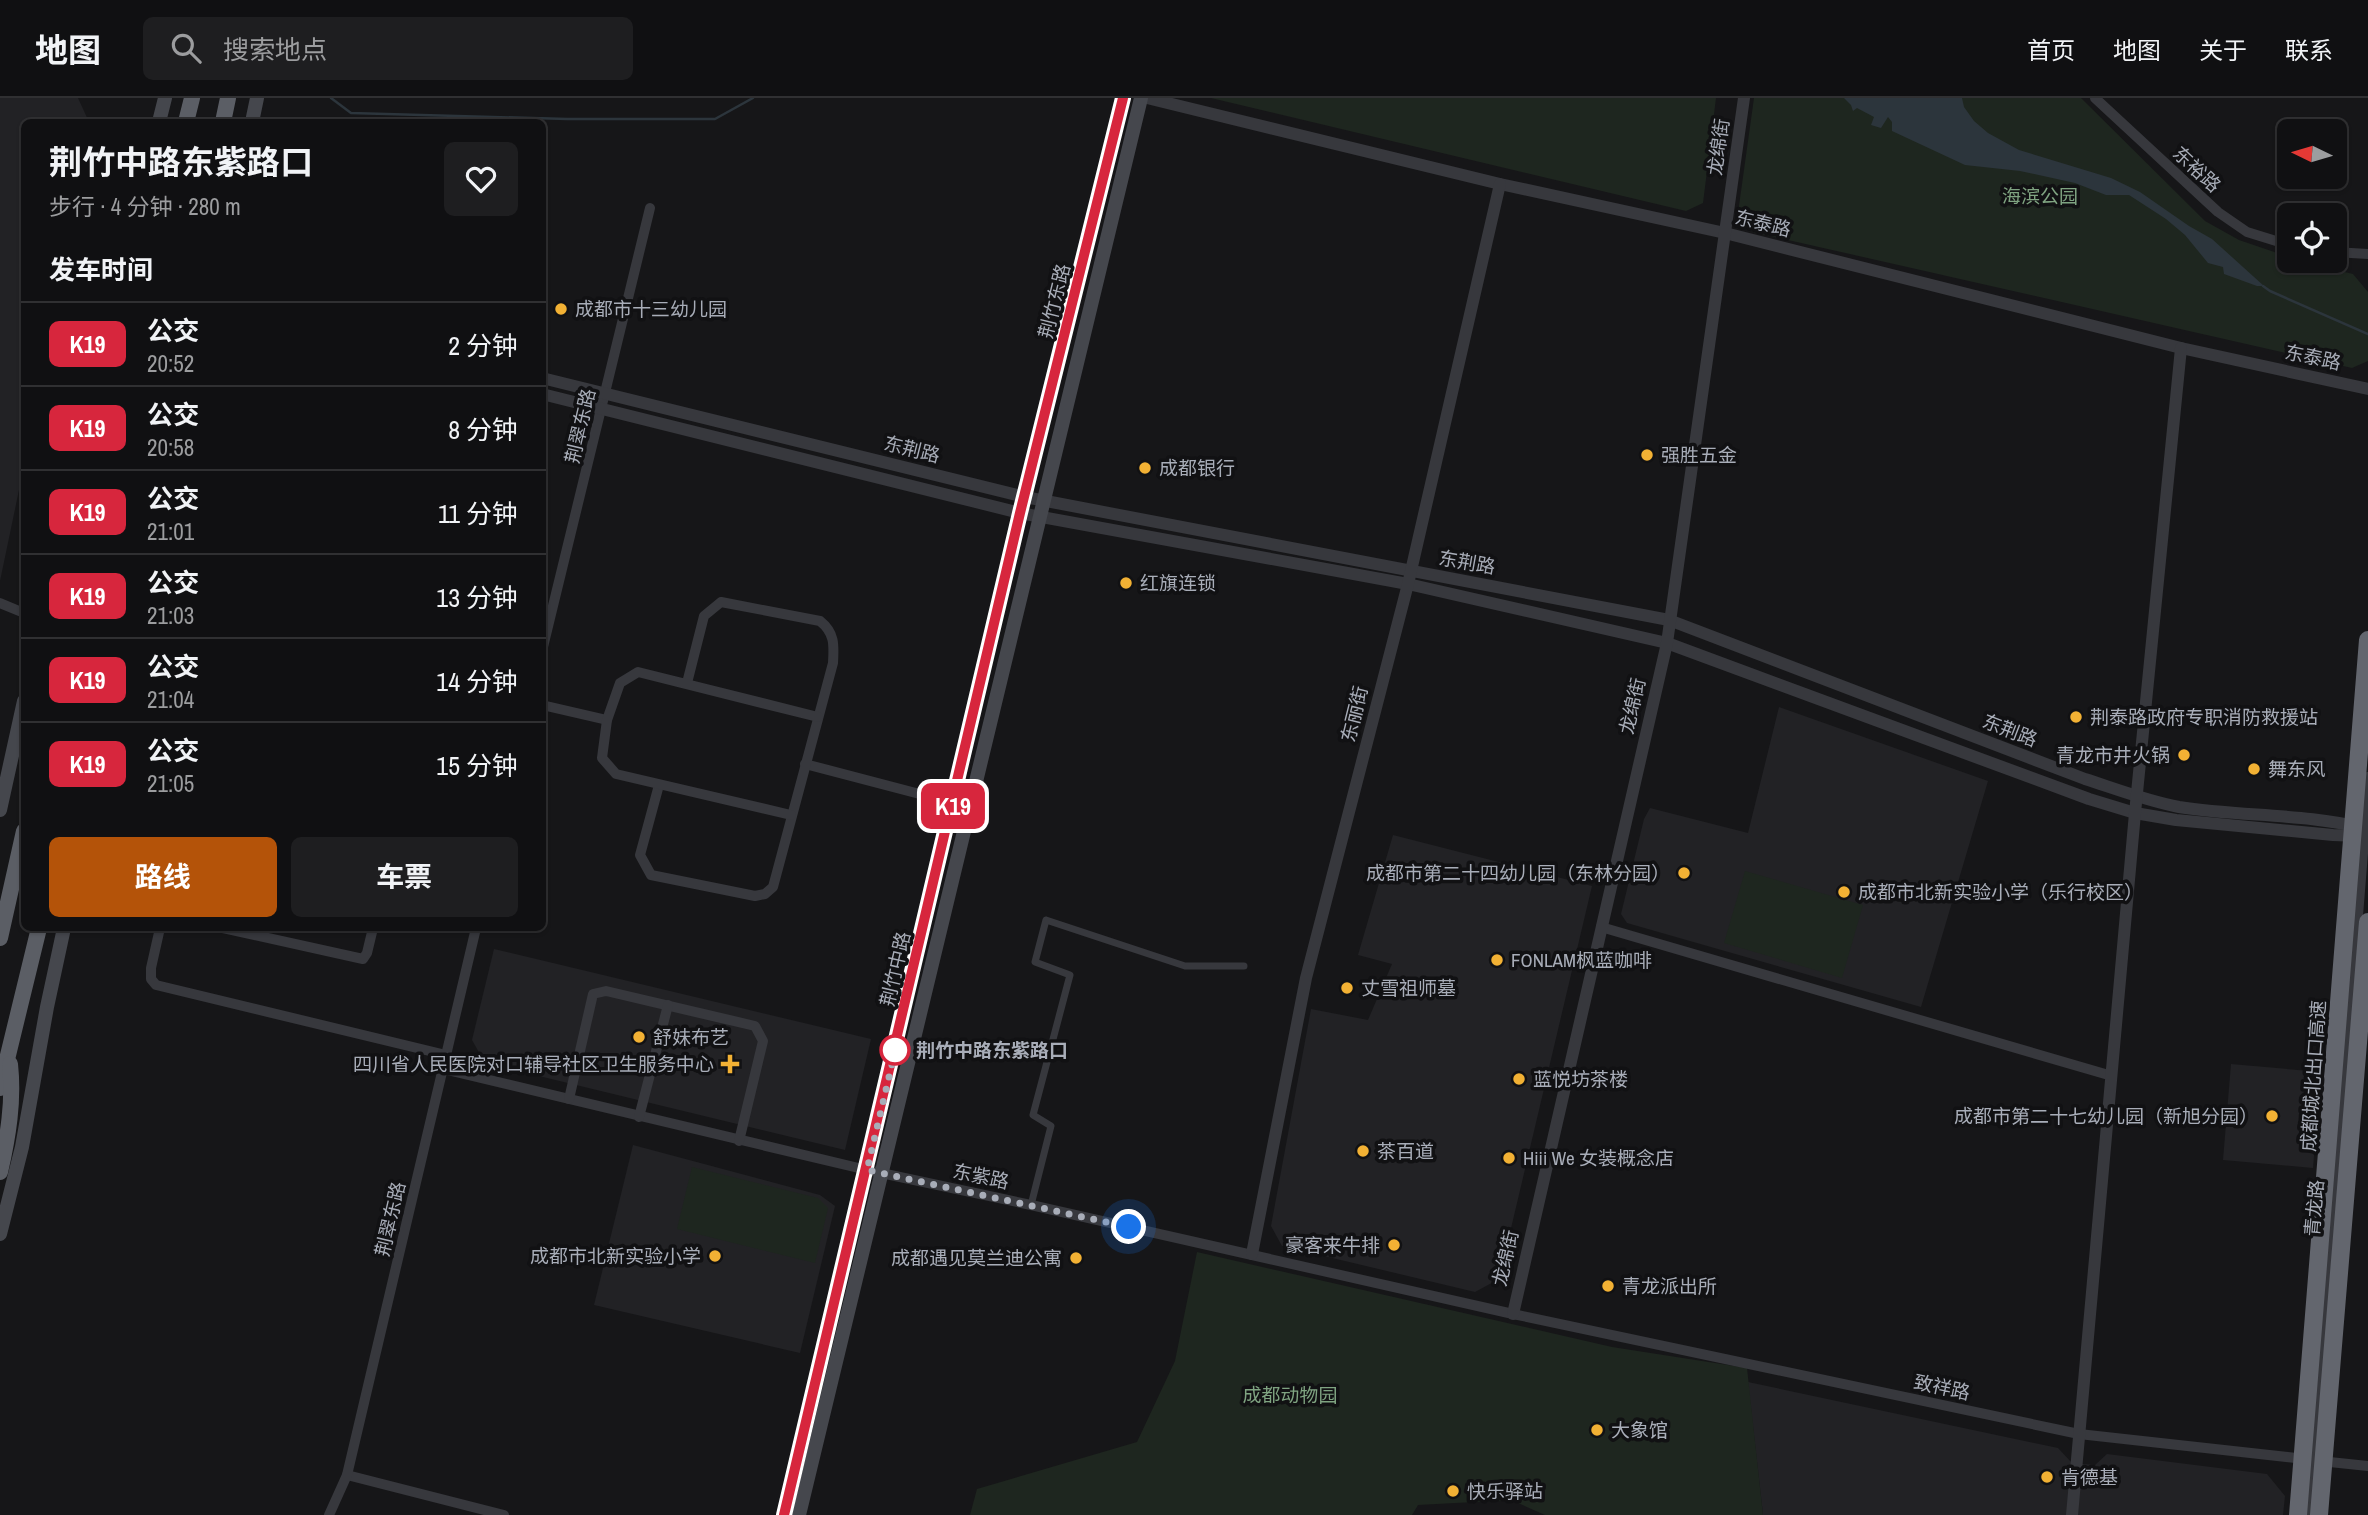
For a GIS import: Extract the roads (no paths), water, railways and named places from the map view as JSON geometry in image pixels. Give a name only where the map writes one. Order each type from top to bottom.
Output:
[{"type":"highway","points":[[187,119],[192,98]]},
{"type":"highway","points":[[224,119],[228,98]]},
{"type":"highway","name":"成都城北出口高速","points":[[2298,1515],[2368,640]]},
{"type":"highway","points":[[0,938],[21,844]]},
{"type":"highway","points":[[2319,1515],[2368,922]]},
{"type":"highway","points":[[0,1088],[38,931]]},
{"type":"highway","points":[[0,1172],[13,1089],[9,1049]]},
{"type":"main road","points":[[160,119],[164,98]]},
{"type":"main road","points":[[253,119],[257,98]]},
{"type":"main road","name":"荆竹东路","points":[[1020,513],[1123,98]]},
{"type":"main road","name":"荆竹中路","points":[[784,1515],[1040,517],[1141,98]]},
{"type":"main road","name":"荆竹中路","points":[[799,1515],[1020,513]]},
{"type":"main road","points":[[0,810],[21,715]]},
{"type":"main road","points":[[0,1234],[22,1147],[63,931]]},
{"type":"street","name":"东泰路","points":[[1147,98],[1500,184],[1726,233],[2181,348],[2368,388]]},
{"type":"street","name":"龙绵街","points":[[1513,1314],[1667,643],[1744,98]]},
{"type":"street","name":"东裕路","points":[[2095,98],[2218,212],[2247,232],[2277,241]]},
{"type":"street","name":"东丽街","points":[[1252,1254],[1306,978],[1409,578],[1500,184]]},
{"type":"street","name":"荆翠东路","points":[[546,635],[650,208]]},
{"type":"street","points":[[2347,253],[2368,254]]},
{"type":"street","points":[[2072,1515],[2135,813],[2181,348]]},
{"type":"street","name":"东荆路","points":[[546,379],[1025,496],[1409,578],[1667,643],[2076,795],[2135,813],[2176,820],[2333,835],[2366,832]]},
{"type":"street","name":"东荆路","points":[[546,395],[1020,513],[1669,620],[2072,774],[2137,795],[2179,807],[2337,821],[2366,832]]},
{"type":"street","points":[[659,785],[640,855],[651,875],[755,896],[765,894],[773,887],[833,663],[834,647],[830,629],[820,621],[721,602],[704,615],[687,682]]},
{"type":"street","points":[[0,603],[21,612]]},
{"type":"street","points":[[791,815],[616,774],[601,758],[607,720],[620,683],[638,672],[687,682],[818,717]]},
{"type":"street","points":[[546,706],[607,720]]},
{"type":"street","points":[[805,764],[954,803]]},
{"type":"street","name":"青龙路","points":[[2309,1515],[2366,832],[2368,778]]},
{"type":"street","points":[[1031,1205],[1051,1126],[1033,1115],[1070,975],[1035,962],[1046,920],[1185,966],[1244,966]]},
{"type":"street","points":[[1601,927],[2112,1076]]},
{"type":"street","points":[[159,931],[151,968],[151,979],[156,985],[446,1055]]},
{"type":"street","points":[[237,931],[363,959],[372,931]]},
{"type":"street","name":"荆翠东路","points":[[329,1515],[347,1475],[475,931]]},
{"type":"street","points":[[569,1099],[593,994],[606,991],[755,1026],[763,1041],[739,1141]]},
{"type":"street","points":[[639,1117],[668,1005]]},
{"type":"street","name":"东紫路","points":[[443,1069],[739,1141],[1513,1314]]},
{"type":"street","name":"致祥路","points":[[1513,1314],[2079,1434],[2368,1466]]},
{"type":"street","points":[[347,1475],[504,1515]]},
{"type":"waterway","points":[[331,98],[351,113],[567,119],[715,119],[753,98]]},
{"type":"waterway","points":[[2263,286],[2368,334]]},
{"type":"place","name":"成都市十三幼儿园","points":[[561,309]]},
{"type":"place","name":"强胜五金","points":[[1647,455]]},
{"type":"place","name":"成都银行","points":[[1145,468]]},
{"type":"place","name":"红旗连锁","points":[[1126,583]]},
{"type":"place","name":"荆泰路政府专职消防救援站","points":[[2076,717]]},
{"type":"place","name":"青龙市井火锅","points":[[2184,755]]},
{"type":"place","name":"舞东风","points":[[2254,769]]},
{"type":"place","name":"成都市第二十四幼儿园（东林分园）","points":[[1684,873]]},
{"type":"place","name":"成都市北新实验小学（乐行校区）","points":[[1844,892]]},
{"type":"place","name":"FONLAM枫蓝咖啡","points":[[1497,960]]},
{"type":"place","name":"丈雪祖师墓","points":[[1347,988]]},
{"type":"place","name":"舒妹布艺","points":[[639,1037]]},
{"type":"place","name":"荆竹中路东紫路口","points":[[895,1050]]},
{"type":"place","name":"四川省人民医院对口辅导社区卫生服务中心","points":[[730,1064]]},
{"type":"place","name":"蓝悦坊茶楼","points":[[1519,1079]]},
{"type":"place","name":"成都市第二十七幼儿园（新旭分园）","points":[[2272,1116]]},
{"type":"place","name":"茶百道","points":[[1363,1151]]},
{"type":"place","name":"Hiii We 女装概念店","points":[[1509,1158]]},
{"type":"place","name":"豪客来牛排","points":[[1394,1245]]},
{"type":"place","name":"成都市北新实验小学","points":[[715,1256]]},
{"type":"place","name":"成都遇见莫兰迪公寓","points":[[1076,1258]]},
{"type":"place","name":"青龙派出所","points":[[1608,1286]]},
{"type":"place","name":"大象馆","points":[[1597,1430]]},
{"type":"place","name":"肯德基","points":[[2047,1477]]},
{"type":"place","name":"快乐驿站","points":[[1453,1491]]},
{"type":"park label","name":"海滨公园","points":[[2040,196]]},
{"type":"park label","name":"成都动物园","points":[[1290,1395]]}]
